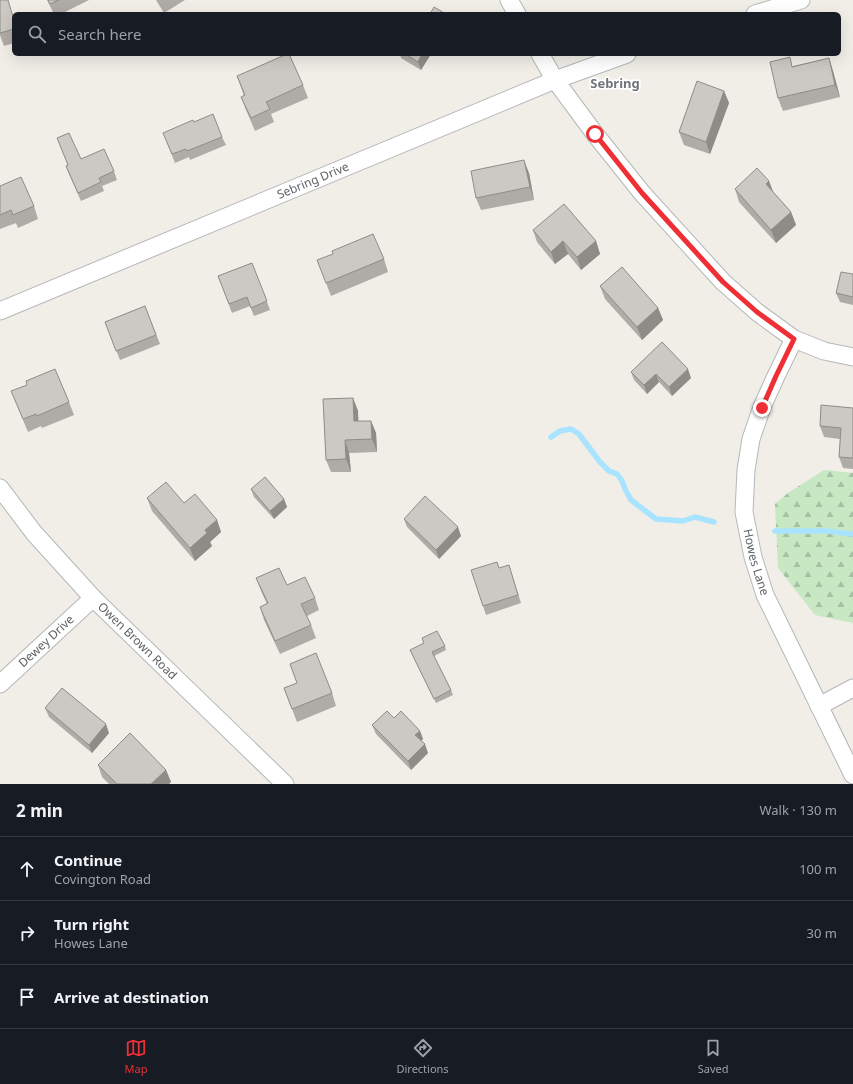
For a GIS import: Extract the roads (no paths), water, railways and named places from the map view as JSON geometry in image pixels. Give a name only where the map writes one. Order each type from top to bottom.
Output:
[{"type":"street","points":[[509,0],[516,12]]},
{"type":"street","points":[[762,12],[801,0]]},
{"type":"street","points":[[541,56],[555,80],[595,134],[642,193],[723,282],[757,312],[794,339],[824,351],[853,357]]},
{"type":"street","name":"Sebring Drive","points":[[0,311],[555,80],[621,56]]},
{"type":"street","name":"Howes Lane","points":[[794,339],[762,408],[751,439],[746,470],[744,512],[752,557],[765,595],[853,774]]},
{"type":"street","name":"Owen Brown Road","points":[[0,488],[34,532],[93,598],[284,784]]},
{"type":"street","name":"Dewey Drive","points":[[0,684],[93,598]]},
{"type":"street","points":[[819,706],[853,688]]},
{"type":"waterway","points":[[551,437],[560,431],[571,429],[579,434],[600,462],[609,471],[617,474],[631,500],[656,519],[683,521],[695,517],[714,522]]},
{"type":"waterway","points":[[775,531],[826,531],[853,534]]},
{"type":"district","name":"Sebring","points":[[615,83]]}]
